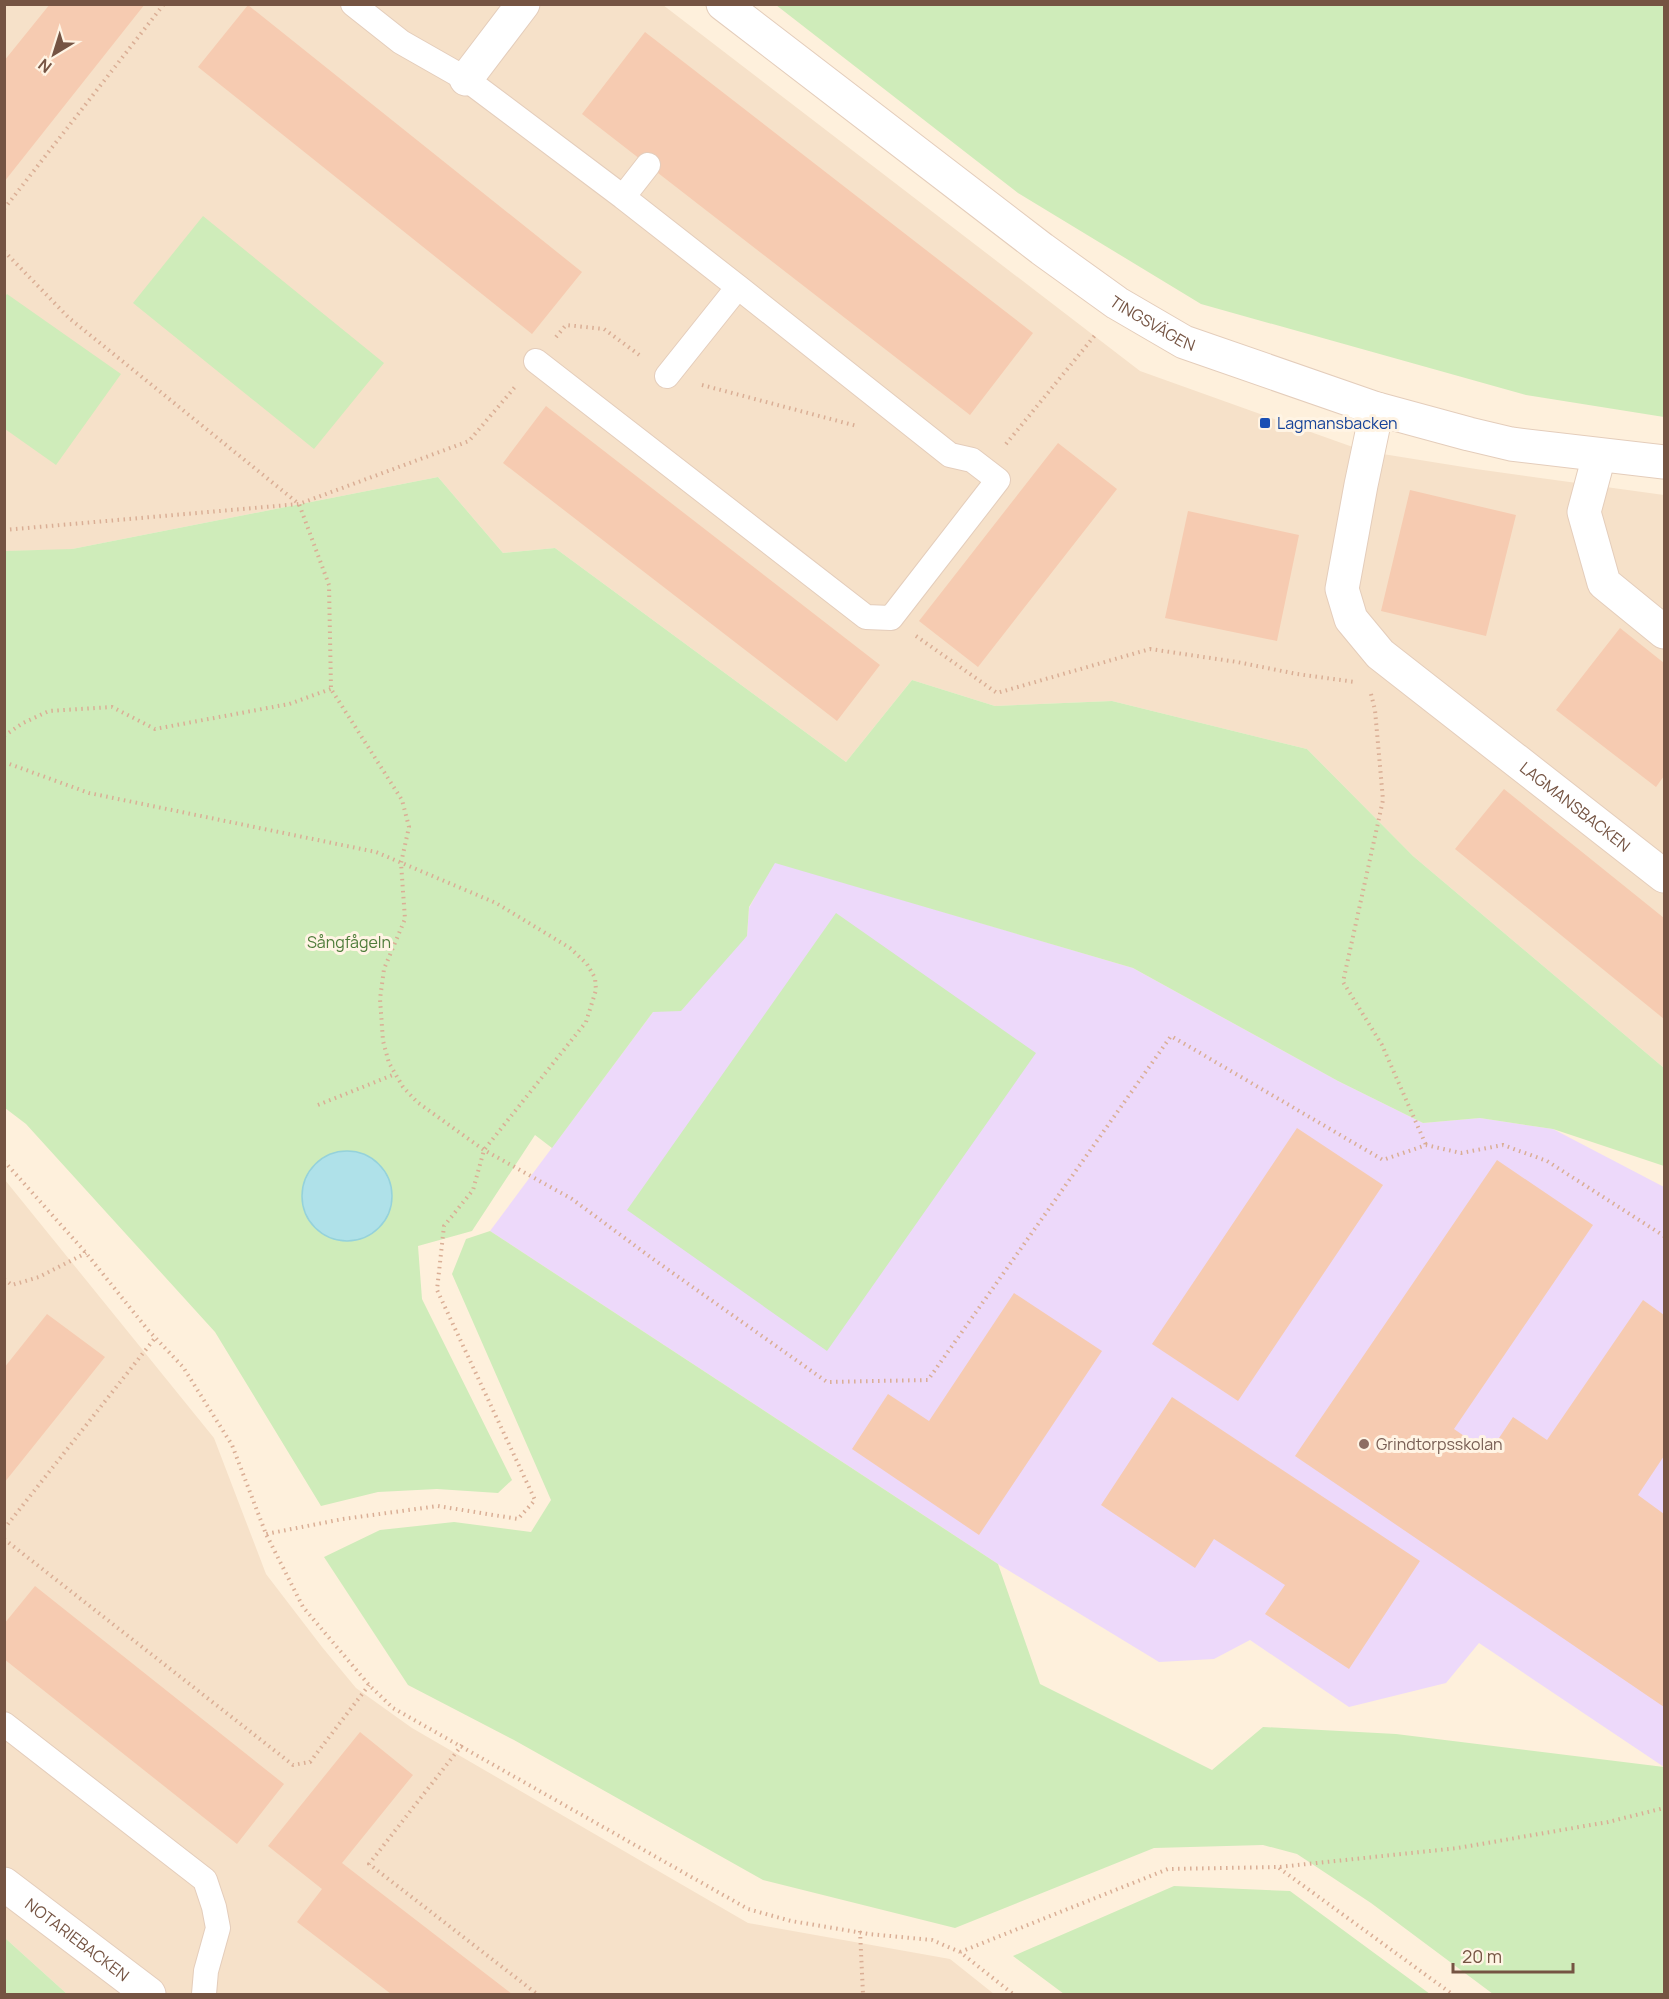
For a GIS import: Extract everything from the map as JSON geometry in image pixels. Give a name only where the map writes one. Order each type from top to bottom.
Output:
[{"type":"street","points":[[466,80],[523,4]]},
{"type":"street","name":"TINGSVÄGEN","points":[[723,4],[1042,249],[1117,303],[1184,342],[1377,409],[1510,444],[1665,462]]},
{"type":"street","name":"LAGMANSBACKEN","points":[[1377,409],[1360,485],[1342,589],[1351,619],[1380,654],[1665,876]]},
{"type":"street","points":[[1599,456],[1584,512],[1604,583],[1665,632]]},
{"type":"street","name":"NOTARIEBACKEN","points":[[4,1884],[149,1995]]},
{"type":"lane","points":[[353,4],[400,42],[466,80],[623,197],[950,455],[972,460],[998,480],[891,618],[866,617],[536,361]]},
{"type":"lane","points":[[623,197],[648,165]]},
{"type":"lane","points":[[667,376],[738,287]]},
{"type":"lane","points":[[4,1724],[205,1880],[218,1928],[206,1971],[204,1995]]},
{"type":"path","points":[[4,209],[164,4]]},
{"type":"path","points":[[4,251],[69,318],[299,504],[329,585],[331,688],[402,800],[409,827],[401,863],[405,919],[384,969],[380,999],[383,1041],[389,1064],[403,1088],[417,1102],[484,1150],[572,1199],[827,1382],[928,1380],[1171,1036],[1383,1160],[1426,1145],[1461,1153],[1503,1145],[1546,1161],[1665,1236]]},
{"type":"path","points":[[4,530],[299,504],[469,441],[566,325],[604,329],[667,376],[861,427]]},
{"type":"path","points":[[984,470],[1098,331]]},
{"type":"path","points":[[891,618],[997,693],[1150,649],[1356,683]]},
{"type":"path","points":[[4,736],[23,723],[49,711],[112,707],[155,729],[289,704],[331,688]]},
{"type":"path","points":[[1375,710],[1383,800],[1343,982],[1382,1045],[1426,1145]]},
{"type":"path","points":[[4,762],[89,793],[376,852],[496,903],[570,948],[586,964],[595,978],[596,990],[586,1022],[484,1150],[473,1190],[444,1226],[437,1290],[535,1500],[518,1519],[438,1506],[343,1519],[266,1534]]},
{"type":"path","points":[[318,1105],[395,1074]]},
{"type":"path","points":[[4,1161],[86,1253],[155,1338],[183,1367],[232,1445],[266,1534],[303,1607],[369,1685],[393,1708],[748,1909],[791,1921],[869,1934],[932,1940],[960,1952],[1013,1995]]},
{"type":"path","points":[[4,1279],[12,1285],[39,1277],[86,1253]]},
{"type":"path","points":[[4,1529],[155,1338]]},
{"type":"path","points":[[4,1539],[293,1765],[310,1762],[369,1685]]},
{"type":"path","points":[[462,1745],[369,1864],[537,1995]]},
{"type":"path","points":[[960,1952],[1168,1869],[1279,1868],[1458,1848],[1596,1824],[1665,1808]]},
{"type":"path","points":[[1279,1868],[1452,1995]]},
{"type":"path","points":[[860,1932],[863,1995]]},
{"type":"shaded area","points":[[4,5],[663,5],[1140,371],[1364,451],[1664,495],[1664,1068],[1413,856],[1307,749],[1112,701],[995,706],[912,680],[846,762],[555,548],[503,553],[438,477],[67,550],[5,551]]},
{"type":"shaded area","points":[[774,862],[1133,968],[1338,1081],[1423,1123],[1480,1118],[1553,1129],[1664,1187],[1664,1767],[1479,1643],[1446,1683],[1349,1707],[1250,1640],[1214,1659],[1159,1662],[998,1564],[490,1231],[653,1012],[747,936],[749,908]]},
{"type":"shaded area","points":[[5,1180],[214,1438],[266,1574],[356,1688],[412,1728],[748,1923],[950,1959],[994,1994],[67,1994],[5,1938]]},
{"type":"green space","points":[[776,5],[1664,5],[1664,417],[1526,395],[1201,304],[1018,193]]},
{"type":"green space","points":[[203,216],[384,363],[314,449],[133,303]]},
{"type":"green space","points":[[7,294],[121,374],[56,465],[5,429],[4,298]]},
{"type":"green space","name":"Sångfågeln","points":[[438,477],[503,553],[555,548],[846,762],[912,680],[995,706],[1112,701],[1307,749],[1413,856],[1664,1068],[1664,1166],[1553,1129],[1480,1118],[1423,1123],[1338,1081],[1133,968],[775,863],[749,907],[747,936],[681,1011],[653,1012],[552,1148],[535,1135],[472,1231],[418,1246],[422,1299],[512,1480],[498,1493],[437,1489],[378,1492],[321,1506],[215,1332],[26,1124],[5,1108],[4,551],[72,549]]},
{"type":"green space","points":[[836,913],[1036,1053],[827,1351],[627,1210]]},
{"type":"green space","points":[[490,1231],[998,1564],[1040,1684],[1212,1770],[1263,1727],[1396,1734],[1664,1767],[1664,1994],[1493,1994],[1371,1903],[1297,1854],[1263,1845],[1154,1848],[955,1928],[763,1880],[514,1740],[408,1685],[324,1557],[380,1530],[454,1522],[531,1532],[551,1500],[452,1274],[466,1239]]},
{"type":"green space","points":[[1174,1886],[1290,1891],[1430,1994],[1064,1994],[1013,1956]]},
{"type":"green space","points":[[5,1938],[67,1994],[5,1994]]},
{"type":"water","points":[[347,1151],[372,1159],[384,1171],[392,1196],[384,1221],[372,1233],[347,1241],[322,1233],[310,1221],[302,1196],[310,1171],[322,1159]]},
{"type":"building","points":[[50,4],[145,4],[4,182],[4,61]]},
{"type":"building","points":[[248,5],[582,272],[532,334],[198,67]]},
{"type":"building","points":[[645,32],[1033,333],[970,415],[582,114]]},
{"type":"building","points":[[546,406],[880,665],[837,721],[503,463]]},
{"type":"building","points":[[1058,443],[1117,489],[978,667],[919,621]]},
{"type":"building","points":[[1410,490],[1516,515],[1486,636],[1381,611]]},
{"type":"building","points":[[1188,511],[1299,535],[1277,641],[1165,618]]},
{"type":"building","points":[[1620,628],[1664,663],[1664,776],[1656,787],[1556,710]]},
{"type":"building","points":[[1504,789],[1664,918],[1664,1019],[1455,849]]},
{"type":"building","points":[[1297,1128],[1383,1185],[1238,1401],[1152,1344]]},
{"type":"building","points":[[1497,1160],[1593,1225],[1454,1429],[1489,1453],[1513,1417],[1547,1440],[1643,1300],[1664,1315],[1664,1456],[1638,1495],[1664,1514],[1664,1707],[1295,1456]]},
{"type":"building","points":[[1014,1293],[1102,1351],[979,1535],[852,1449],[888,1394],[929,1421]]},
{"type":"building","points":[[47,1314],[105,1357],[4,1483],[4,1368]]},
{"type":"building","points":[[1172,1397],[1420,1561],[1349,1669],[1265,1614],[1285,1585],[1214,1539],[1195,1568],[1101,1505]]},
{"type":"building","points":[[35,1586],[284,1784],[237,1844],[4,1659],[4,1624]]},
{"type":"building","points":[[360,1732],[413,1775],[342,1863],[512,1994],[391,1994],[297,1922],[322,1889],[268,1846]]},
{"type":"place","name":"Lagmansbacken","points":[[1265,423]]},
{"type":"place","name":"Grindtorpsskolan","points":[[1364,1444]]}]
